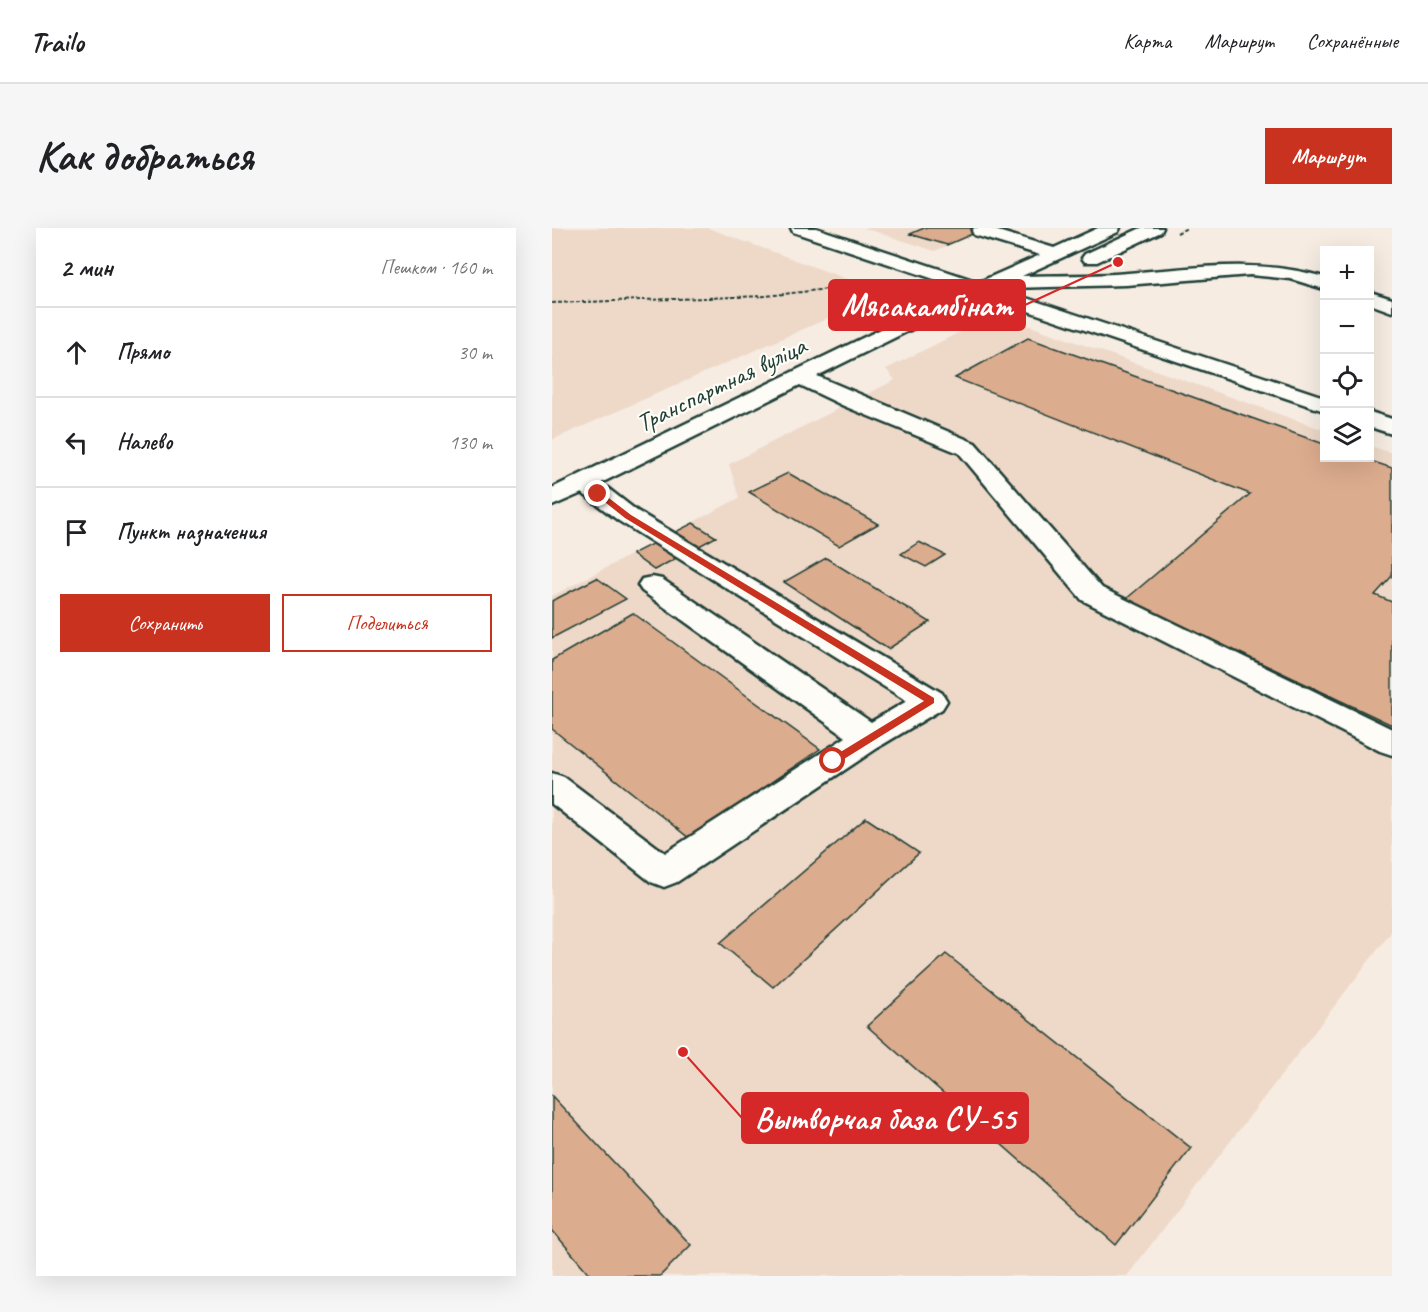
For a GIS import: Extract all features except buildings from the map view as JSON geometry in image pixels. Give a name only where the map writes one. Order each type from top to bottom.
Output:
[{"type":"street","points":[[799,228],[1320,403]]},
{"type":"street","points":[[979,289],[1112,228]]},
{"type":"street","points":[[1046,280],[1155,228]]},
{"type":"street","points":[[980,231],[1056,254]]},
{"type":"street","points":[[979,289],[1009,282],[1126,279],[1250,270],[1292,274],[1320,282]]},
{"type":"street","name":"Транспартная вуліца","points":[[552,498],[979,289]]},
{"type":"street","points":[[1374,299],[1392,306]]},
{"type":"street","points":[[801,377],[852,401],[967,448],[1092,594],[1392,743]]},
{"type":"street","points":[[1374,420],[1392,427]]},
{"type":"street","points":[[552,786],[664,872],[870,737],[931,700],[628,516],[584,482]]},
{"type":"street","points":[[652,585],[870,737]]},
{"type":"path","points":[[552,303],[766,296],[890,282]]},
{"type":"shaded area","points":[[552,228],[708,228],[885,293],[552,440]]},
{"type":"shaded area","points":[[864,228],[989,228],[935,251]]},
{"type":"shaded area","points":[[996,314],[1320,429],[1320,462],[1374,462],[1374,447],[1392,453],[1392,931],[1127,1276],[552,1276],[552,596],[739,498],[729,464],[895,380],[886,369]]},
{"type":"place","name":"Мясакамбінат","points":[[1118,262]]},
{"type":"place","name":"Вытворчая база СУ-55","points":[[683,1052]]},
{"type":"route","points":[[598,494],[628,516],[706,565],[931,700],[833,761]]}]
